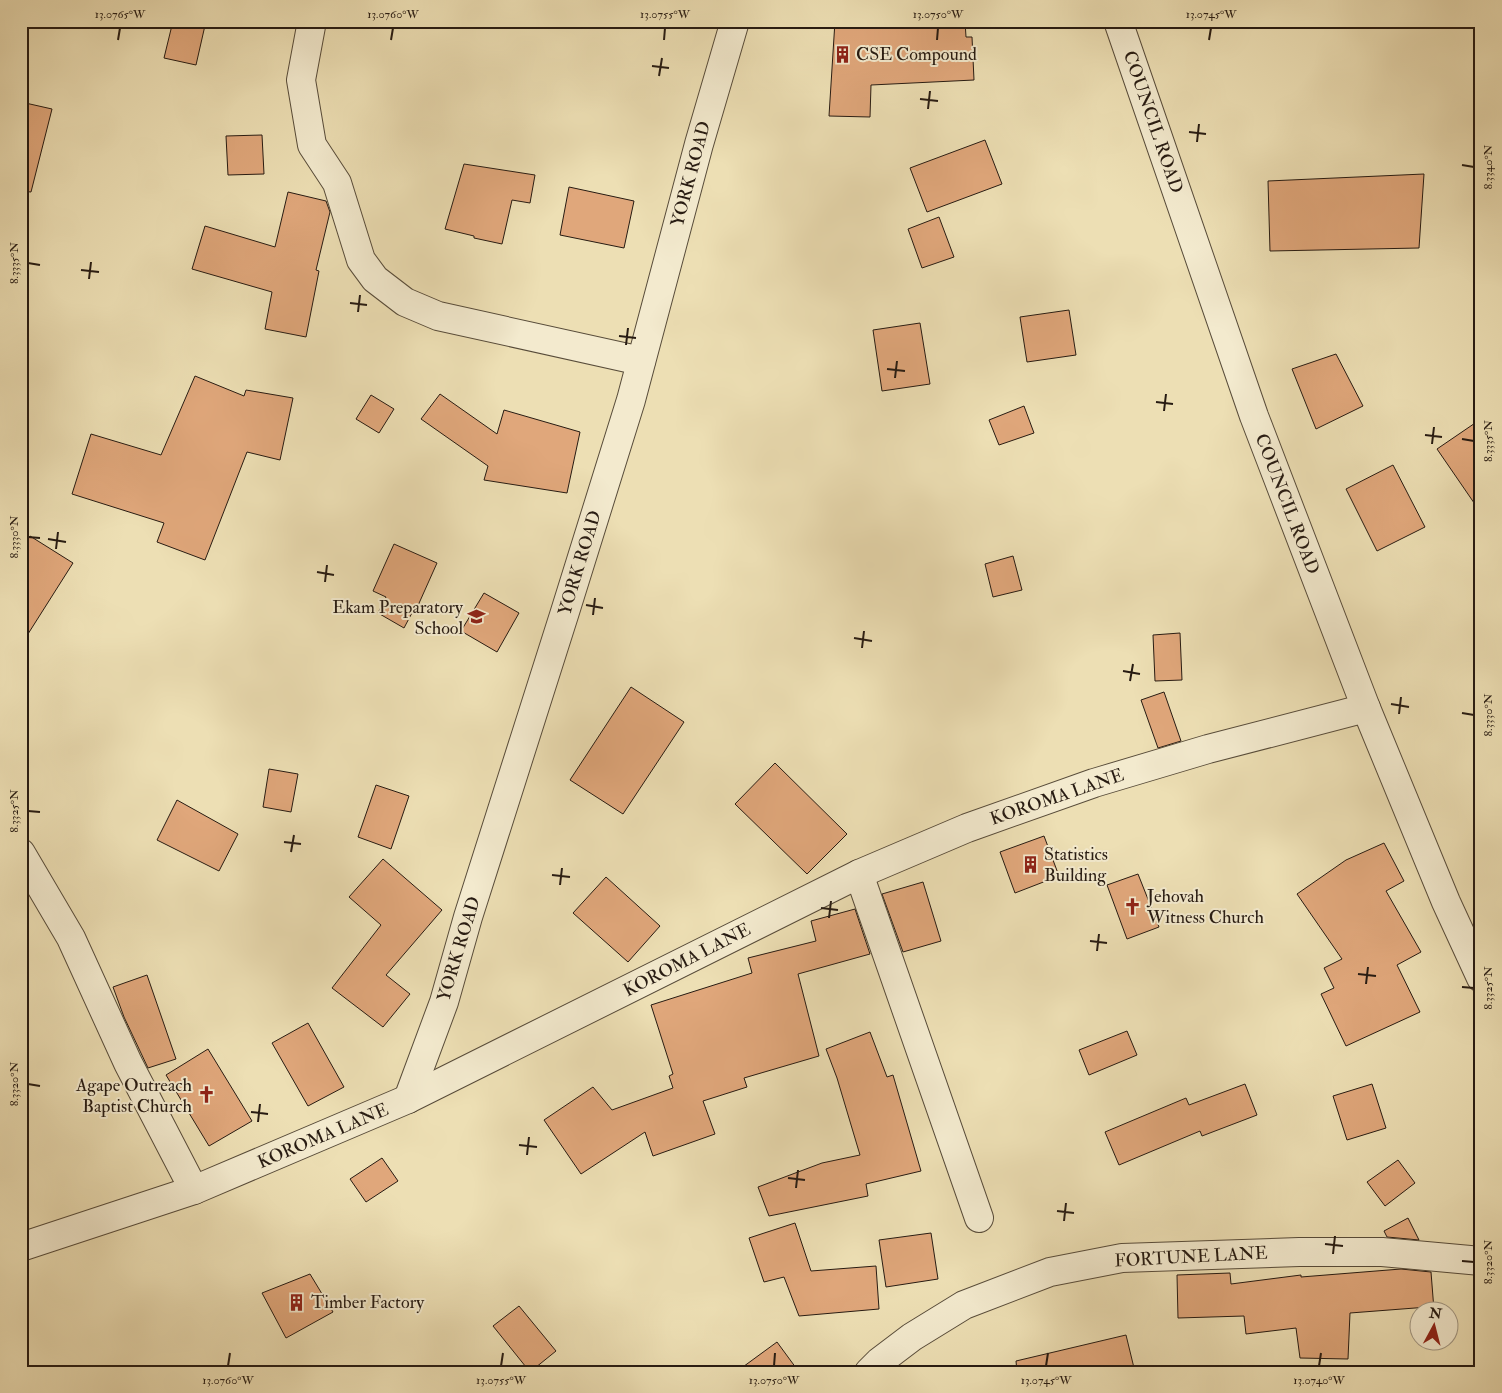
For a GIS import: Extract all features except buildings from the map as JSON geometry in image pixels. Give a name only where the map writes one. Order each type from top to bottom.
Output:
[{"type":"street","points":[[312,21],[300,80],[312,145],[337,183],[361,260],[375,280],[405,302],[438,316],[641,361]]},
{"type":"street","name":"YORK ROAD","points":[[408,1100],[444,1002],[468,917],[628,409],[699,144],[735,21]]},
{"type":"street","name":"COUNCIL ROAD","points":[[1118,21],[1254,416],[1366,708],[1446,902],[1481,978]]},
{"type":"street","name":"KOROMA LANE","points":[[21,1247],[194,1190],[408,1100],[859,874],[967,828],[1094,784],[1208,749],[1366,708]]},
{"type":"street","points":[[21,853],[71,938],[128,1064],[194,1190]]},
{"type":"street","points":[[859,874],[979,1218]]},
{"type":"street","name":"FORTUNE LANE","points":[[869,1372],[912,1337],[964,1305],[1050,1272],[1122,1258],[1299,1252],[1382,1252],[1481,1261]]},
{"type":"place","name":"CSE Compound","points":[[842,54]]},
{"type":"place","name":"Ekam Preparatory School","points":[[477,617]]},
{"type":"place","name":"Statistics Building","points":[[1030,864]]},
{"type":"place","name":"Jehovah Witness Church","points":[[1133,906]]},
{"type":"place","name":"Agape Outreach Baptist Church","points":[[206,1095]]},
{"type":"place","name":"Timber Factory","points":[[297,1302]]}]
